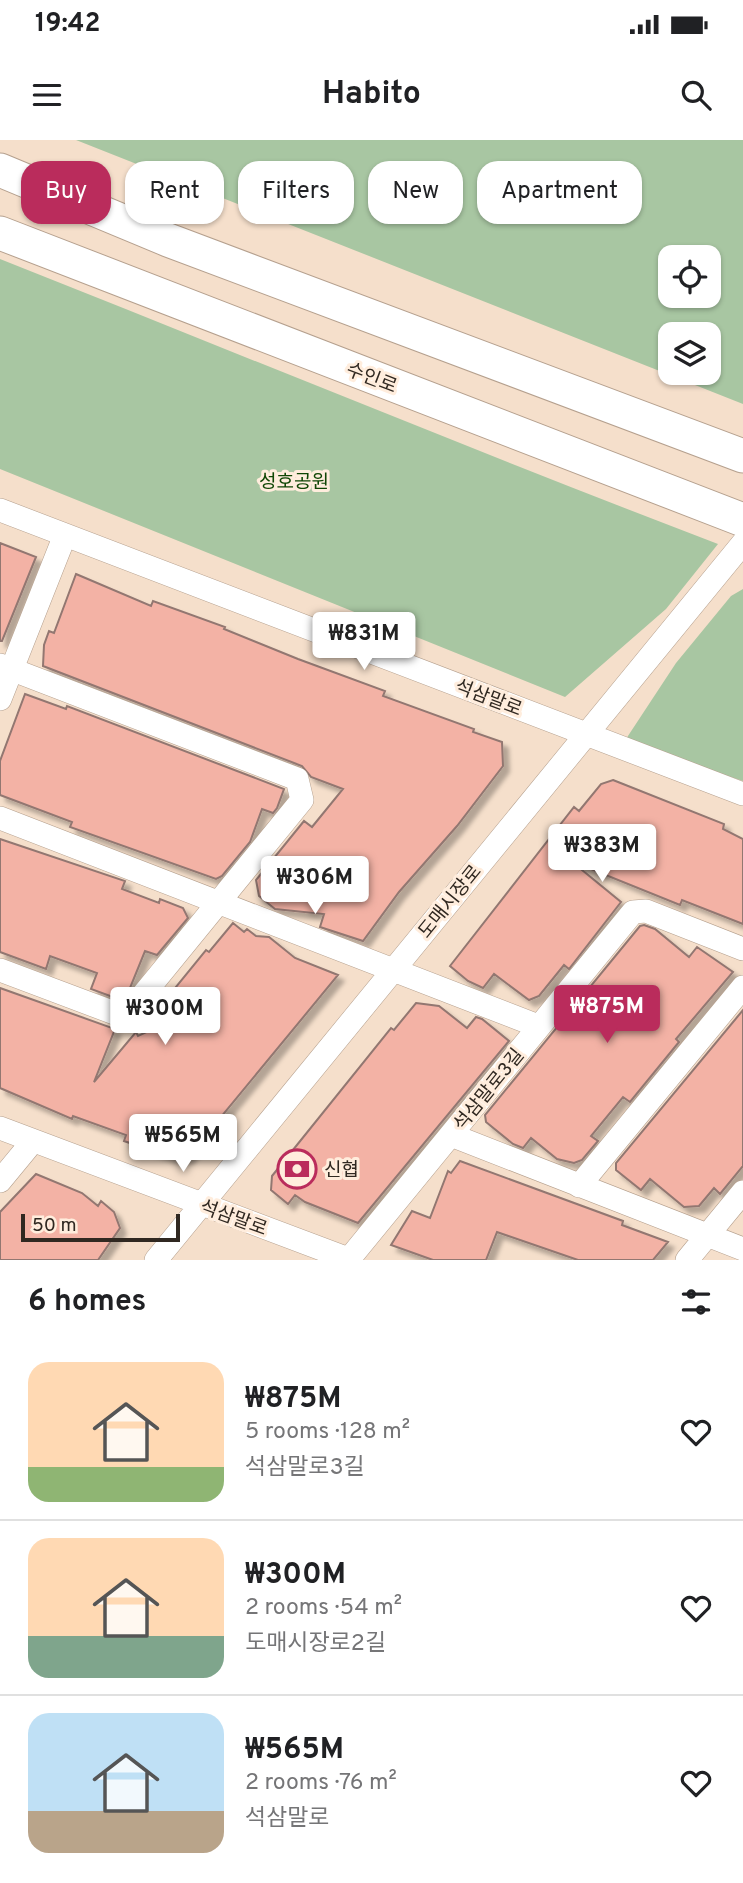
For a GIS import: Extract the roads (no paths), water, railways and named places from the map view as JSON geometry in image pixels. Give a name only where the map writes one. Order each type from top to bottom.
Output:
[{"type":"highway","points":[[0,170],[181,245],[743,456]]},
{"type":"highway","name":"수인로","points":[[0,233],[731,516]]},
{"type":"street","name":"석삼말로","points":[[0,510],[537,715],[585,736],[743,794]]},
{"type":"street","points":[[0,699],[6,667],[65,535]]},
{"type":"street","name":"도매시장로","points":[[156,1260],[743,543]]},
{"type":"street","points":[[0,970],[125,1017],[302,800],[297,779],[6,667]]},
{"type":"street","points":[[0,818],[538,1026]]},
{"type":"street","name":"석삼말로3길","points":[[350,1259],[633,912],[646,911],[743,949]]},
{"type":"street","points":[[579,1186],[743,987]]},
{"type":"street","name":"석삼말로","points":[[0,1128],[350,1259]]},
{"type":"street","points":[[451,1135],[743,1249]]},
{"type":"street","points":[[0,1181],[33,1141]]},
{"type":"street","points":[[687,1260],[743,1192]]},
{"type":"place","name":"신협","points":[[297,1169]]},
{"type":"park label","name":"성호공원","points":[[294,481]]}]
